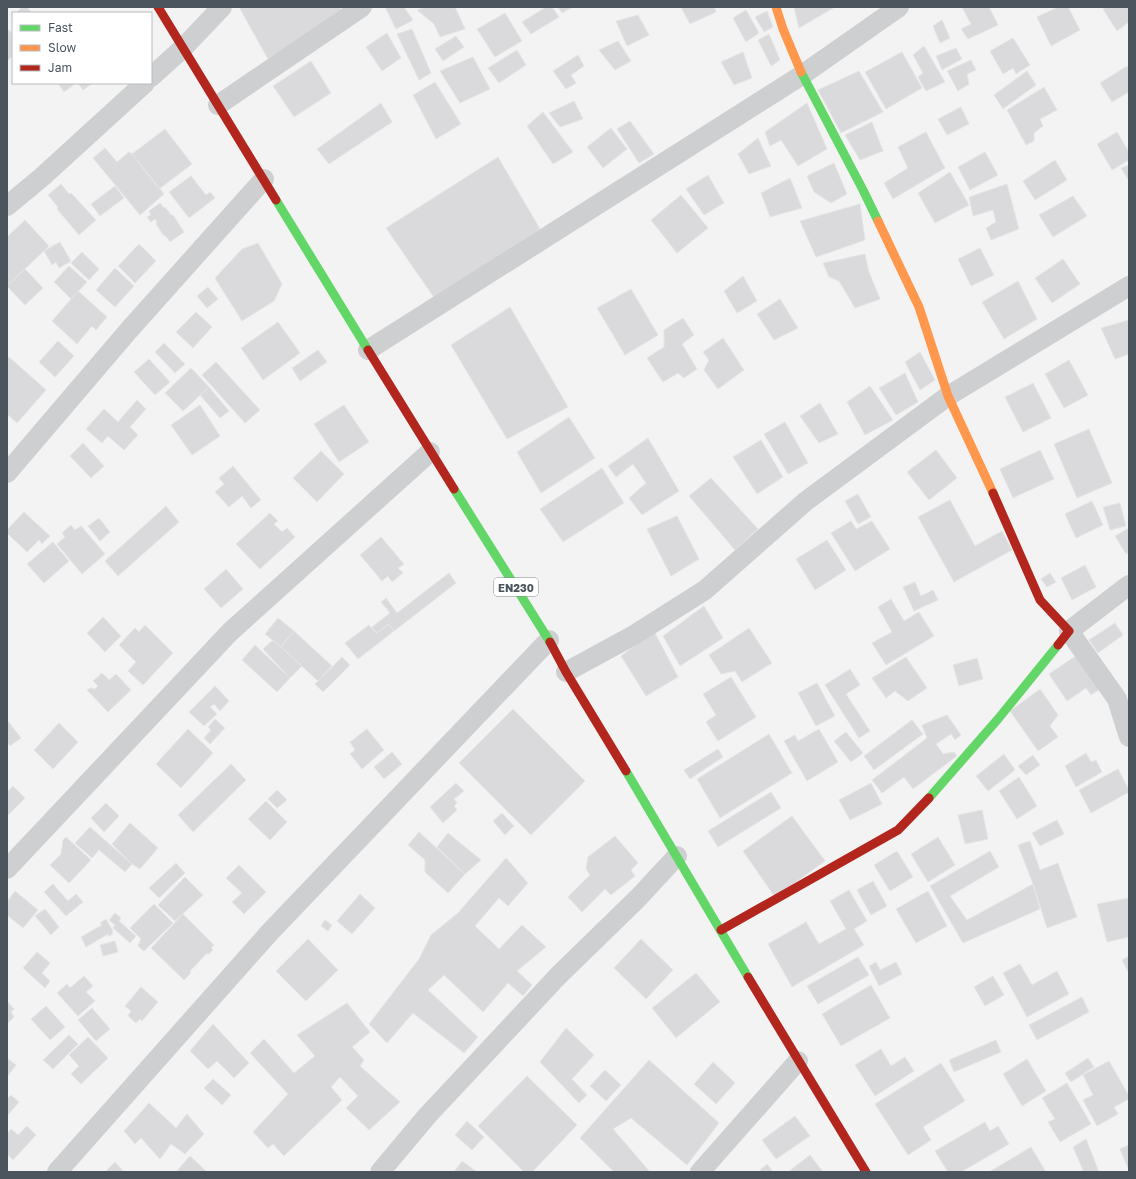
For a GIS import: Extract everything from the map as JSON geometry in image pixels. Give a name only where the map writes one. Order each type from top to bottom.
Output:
[{"type":"main road","name":"EN230","points":[[158,7],[430,452],[549,640],[566,672],[798,1061],[866,1172]]},
{"type":"main road","points":[[721,930],[898,830],[941,785],[998,719],[1069,631],[1040,600],[1008,524],[948,396],[919,307],[863,190],[802,76],[783,29],[776,7]]},
{"type":"street","points":[[152,76],[183,48],[222,7]]},
{"type":"street","points":[[218,105],[362,7]]},
{"type":"street","points":[[368,350],[802,76],[899,7]]},
{"type":"street","points":[[7,206],[42,177],[144,84]]},
{"type":"street","points":[[7,473],[129,330],[264,179]]},
{"type":"street","points":[[566,672],[634,635],[705,590],[806,501],[948,396],[1129,286]]},
{"type":"street","points":[[7,869],[230,632],[430,452]]},
{"type":"street","points":[[1129,585],[1069,631],[1117,699],[1129,737]]},
{"type":"street","points":[[58,1172],[270,932],[549,640]]},
{"type":"street","points":[[380,1172],[427,1116],[553,981],[638,898],[677,856]]},
{"type":"street","points":[[700,1172],[798,1061]]},
{"type":"building","points":[[22,7],[27,7],[31,12],[17,12]]},
{"type":"building","points":[[239,7],[339,7],[343,12],[268,59]]},
{"type":"building","points":[[385,7],[404,7],[413,20],[396,29]]},
{"type":"building","points":[[426,7],[455,7],[465,29],[440,37],[434,24],[417,10]]},
{"type":"building","points":[[546,7],[552,7],[559,17],[531,34],[522,22]]},
{"type":"building","points":[[558,7],[573,7],[562,13]]},
{"type":"building","points":[[681,7],[714,7],[716,12],[690,24]]},
{"type":"building","points":[[794,7],[835,7],[799,28]]},
{"type":"building","points":[[962,7],[989,7],[998,25],[968,39],[961,29],[971,24]]},
{"type":"building","points":[[1058,7],[1068,7],[1080,30],[1051,46],[1037,17]]},
{"type":"building","points":[[1106,7],[1129,7],[1129,22],[1117,31],[1103,9]]},
{"type":"building","points":[[746,10],[759,33],[746,42],[733,18]]},
{"type":"building","points":[[767,11],[773,27],[764,32],[755,17]]},
{"type":"building","points":[[505,13],[522,41],[495,57],[477,29]]},
{"type":"building","points":[[638,15],[649,35],[627,46],[616,21]]},
{"type":"building","points":[[942,20],[950,38],[940,43],[933,26]]},
{"type":"building","points":[[412,29],[431,73],[419,80],[397,34]]},
{"type":"building","points":[[9,30],[12,34],[12,57],[7,61],[7,31]]},
{"type":"building","points":[[387,33],[401,58],[382,71],[366,47]]},
{"type":"building","points":[[769,34],[780,60],[771,66],[758,40]]},
{"type":"building","points":[[456,36],[464,47],[443,61],[435,49]]},
{"type":"building","points":[[1013,38],[1030,65],[1016,74],[1013,68],[1003,74],[990,51]]},
{"type":"building","points":[[618,41],[631,61],[615,70],[599,50]]},
{"type":"building","points":[[924,46],[945,82],[926,91],[918,77],[923,73],[913,55]]},
{"type":"building","points":[[956,48],[962,59],[942,70],[936,56]]},
{"type":"building","points":[[517,50],[526,65],[499,83],[488,68]]},
{"type":"building","points":[[743,52],[752,78],[734,85],[721,62]]},
{"type":"building","points":[[902,52],[922,88],[886,109],[865,72]]},
{"type":"building","points":[[578,55],[584,66],[571,75],[576,83],[566,89],[553,71]]},
{"type":"building","points":[[473,57],[490,89],[460,103],[440,71]]},
{"type":"building","points":[[971,60],[976,70],[967,74],[969,84],[958,91],[947,71]]},
{"type":"building","points":[[311,61],[331,93],[294,117],[273,86]]},
{"type":"building","points":[[1127,66],[1129,70],[1129,92],[1112,102],[1100,83]]},
{"type":"building","points":[[859,71],[883,112],[841,133],[818,90]]},
{"type":"building","points":[[1027,71],[1036,85],[1003,109],[994,95]]},
{"type":"building","points":[[435,82],[461,124],[436,139],[413,95]]},
{"type":"building","points":[[59,84],[75,84],[64,92]]},
{"type":"building","points":[[79,84],[92,84],[83,90]]},
{"type":"building","points":[[1044,87],[1057,110],[1040,119],[1043,126],[1034,133],[1034,141],[1026,145],[1007,110]]},
{"type":"building","points":[[574,101],[583,119],[560,127],[549,113]]},
{"type":"building","points":[[381,103],[392,122],[329,164],[317,149]]},
{"type":"building","points":[[807,103],[827,149],[798,166],[781,140],[770,146],[765,132]]},
{"type":"building","points":[[961,107],[969,124],[947,135],[938,119]]},
{"type":"building","points":[[543,112],[573,152],[553,164],[527,126]]},
{"type":"building","points":[[630,121],[654,154],[639,163],[617,129]]},
{"type":"building","points":[[872,122],[883,151],[860,160],[845,135]]},
{"type":"building","points":[[611,128],[627,149],[603,168],[587,147]]},
{"type":"building","points":[[165,129],[192,164],[159,189],[132,154]]},
{"type":"building","points":[[926,132],[945,168],[893,199],[884,183],[908,168],[898,147]]},
{"type":"building","points":[[1117,132],[1129,152],[1129,160],[1112,170],[1097,144]]},
{"type":"building","points":[[758,138],[771,166],[749,174],[738,154]]},
{"type":"building","points":[[105,148],[117,162],[129,152],[132,154],[164,194],[140,215],[93,158]]},
{"type":"building","points":[[985,152],[998,175],[970,190],[958,167]]},
{"type":"building","points":[[498,157],[540,229],[435,299],[386,228]]},
{"type":"building","points":[[1055,160],[1067,180],[1035,200],[1023,181]]},
{"type":"building","points":[[834,163],[847,194],[831,203],[814,192],[807,176]]},
{"type":"building","points":[[1129,165],[1129,181],[1121,168]]},
{"type":"building","points":[[950,172],[969,205],[935,223],[918,193]]},
{"type":"building","points":[[708,175],[724,203],[704,215],[686,189]]},
{"type":"building","points":[[191,176],[206,195],[210,192],[215,198],[189,218],[169,192]]},
{"type":"building","points":[[790,178],[802,208],[770,217],[761,193]]},
{"type":"building","points":[[61,184],[69,194],[71,193],[96,220],[79,235],[57,209],[58,207],[48,195]]},
{"type":"building","points":[[1007,184],[1019,229],[991,240],[986,228],[996,222],[993,210],[973,216],[969,197]]},
{"type":"building","points":[[115,186],[124,198],[100,216],[91,204]]},
{"type":"building","points":[[681,195],[708,228],[677,253],[651,220]]},
{"type":"building","points":[[1073,196],[1087,216],[1053,237],[1039,215]]},
{"type":"building","points":[[160,203],[171,215],[173,215],[184,232],[170,242],[156,224],[157,222],[155,219],[151,222],[147,217],[151,215],[149,211]]},
{"type":"building","points":[[860,204],[865,240],[816,257],[800,221]]},
{"type":"building","points":[[25,220],[49,246],[7,286],[7,237]]},
{"type":"building","points":[[60,242],[71,261],[59,268],[56,262],[52,265],[44,251]]},
{"type":"building","points":[[258,243],[282,284],[274,301],[242,321],[215,278],[242,249]]},
{"type":"building","points":[[139,244],[156,261],[135,283],[118,266]]},
{"type":"building","points":[[980,248],[994,275],[971,286],[958,259]]},
{"type":"building","points":[[82,252],[99,269],[89,280],[71,263]]},
{"type":"building","points":[[865,254],[869,272],[880,299],[855,308],[839,281],[829,277],[823,263]]},
{"type":"building","points":[[1063,259],[1080,284],[1052,303],[1035,278]]},
{"type":"building","points":[[69,266],[87,282],[71,299],[54,282]]},
{"type":"building","points":[[115,268],[134,286],[115,307],[96,290]]},
{"type":"building","points":[[25,269],[43,288],[25,305],[7,286]]},
{"type":"building","points":[[743,276],[757,301],[737,313],[724,291]]},
{"type":"building","points":[[1018,281],[1037,319],[1004,339],[982,302]]},
{"type":"building","points":[[208,287],[218,299],[207,308],[197,296]]},
{"type":"building","points":[[631,289],[658,335],[625,355],[597,308]]},
{"type":"building","points":[[78,291],[107,317],[96,330],[92,326],[77,344],[52,321]]},
{"type":"building","points":[[780,299],[798,328],[774,340],[757,314]]},
{"type":"building","points":[[510,307],[568,407],[507,439],[451,345]]},
{"type":"building","points":[[196,312],[212,327],[193,348],[176,332]]},
{"type":"building","points":[[683,318],[694,335],[682,344],[697,369],[684,378],[678,373],[663,382],[647,358],[664,347],[664,330]]},
{"type":"building","points":[[1129,320],[1129,354],[1115,359],[1101,328]]},
{"type":"building","points":[[278,322],[300,353],[263,380],[241,348]]},
{"type":"building","points":[[723,338],[744,370],[718,389],[704,370],[709,360],[703,352]]},
{"type":"building","points":[[58,341],[74,356],[55,377],[39,362]]},
{"type":"building","points":[[164,343],[185,364],[175,373],[155,352]]},
{"type":"building","points":[[318,350],[327,362],[300,381],[292,368]]},
{"type":"building","points":[[920,352],[935,380],[920,390],[905,362]]},
{"type":"building","points":[[9,357],[46,390],[17,423],[7,414],[7,359]]},
{"type":"building","points":[[149,359],[170,382],[155,395],[134,372]]},
{"type":"building","points":[[1069,360],[1088,395],[1064,408],[1045,374]]},
{"type":"building","points":[[216,362],[260,410],[245,423],[202,375]]},
{"type":"building","points":[[191,368],[209,387],[183,411],[165,393]]},
{"type":"building","points":[[905,373],[918,402],[896,415],[879,388]]},
{"type":"building","points":[[1033,383],[1051,418],[1023,432],[1005,397]]},
{"type":"building","points":[[870,386],[893,420],[865,435],[847,402]]},
{"type":"building","points":[[209,387],[229,411],[220,418],[200,395]]},
{"type":"building","points":[[137,400],[146,409],[130,427],[138,435],[124,450],[108,436],[102,443],[86,429],[104,409],[118,422]]},
{"type":"building","points":[[820,403],[838,434],[819,443],[800,416]]},
{"type":"building","points":[[200,405],[220,436],[192,455],[171,425]]},
{"type":"building","points":[[344,405],[369,442],[339,462],[314,424]]},
{"type":"building","points":[[569,417],[595,458],[541,493],[517,452]]},
{"type":"building","points":[[785,422],[808,463],[788,474],[764,434]]},
{"type":"building","points":[[1089,429],[1112,483],[1077,498],[1054,444]]},
{"type":"building","points":[[648,438],[679,491],[642,515],[629,498],[646,483],[633,464],[616,477],[608,466]]},
{"type":"building","points":[[761,440],[783,477],[757,494],[733,457]]},
{"type":"building","points":[[83,443],[104,466],[91,478],[70,456]]},
{"type":"building","points":[[936,450],[957,478],[929,500],[907,472]]},
{"type":"building","points":[[1040,450],[1054,479],[1013,498],[1000,469]]},
{"type":"building","points":[[321,451],[344,474],[317,502],[293,478]]},
{"type":"building","points":[[233,466],[261,500],[251,508],[242,496],[229,507],[215,492],[224,484],[219,478]]},
{"type":"building","points":[[602,468],[624,503],[563,542],[540,509]]},
{"type":"building","points":[[711,478],[758,529],[735,550],[689,496]]},
{"type":"building","points":[[858,494],[871,517],[858,524],[845,501]]},
{"type":"building","points":[[950,500],[975,546],[1002,531],[1012,550],[954,582],[918,517]]},
{"type":"building","points":[[1092,501],[1103,525],[1076,538],[1065,514]]},
{"type":"building","points":[[1120,503],[1126,526],[1110,530],[1103,507]]},
{"type":"building","points":[[166,506],[179,522],[118,576],[105,561]]},
{"type":"building","points":[[24,512],[50,536],[42,544],[39,540],[27,552],[7,533],[7,530]]},
{"type":"building","points":[[270,513],[278,521],[274,524],[282,532],[287,528],[295,537],[260,569],[236,544]]},
{"type":"building","points":[[677,516],[699,559],[671,576],[647,529]]},
{"type":"building","points":[[99,518],[110,532],[100,541],[88,526]]},
{"type":"building","points":[[851,521],[856,529],[872,521],[890,549],[855,571],[831,533]]},
{"type":"building","points":[[71,525],[75,530],[81,526],[105,554],[82,574],[57,544],[65,537],[62,533]]},
{"type":"building","points":[[1129,528],[1129,552],[1126,554],[1115,536]]},
{"type":"building","points":[[381,537],[404,564],[398,568],[403,573],[392,582],[388,576],[382,581],[360,555]]},
{"type":"building","points":[[827,540],[846,570],[815,590],[796,559]]},
{"type":"building","points":[[53,542],[69,561],[44,583],[27,564]]},
{"type":"building","points":[[1085,565],[1096,587],[1072,600],[1061,578]]},
{"type":"building","points":[[226,569],[243,589],[221,608],[204,589]]},
{"type":"building","points":[[449,573],[456,583],[394,631],[389,624],[376,633],[372,627],[390,613],[381,602],[386,598],[397,613]]},
{"type":"building","points":[[1050,573],[1056,582],[1047,587],[1041,579]]},
{"type":"building","points":[[915,582],[921,596],[933,590],[938,600],[914,611],[903,587]]},
{"type":"building","points":[[891,599],[904,621],[919,612],[934,636],[886,665],[872,643],[892,632],[878,607]]},
{"type":"building","points":[[704,606],[723,638],[680,666],[663,636]]},
{"type":"building","points":[[103,617],[121,636],[105,652],[87,633]]},
{"type":"building","points":[[278,618],[294,631],[281,647],[265,634]]},
{"type":"building","points":[[1115,623],[1123,635],[1098,653],[1089,640]]},
{"type":"building","points":[[389,624],[394,631],[358,659],[345,643],[369,625],[376,633]]},
{"type":"building","points":[[145,625],[173,653],[143,685],[128,671],[136,662],[119,645],[135,628],[139,632]]},
{"type":"building","points":[[749,628],[772,663],[742,682],[735,671],[721,674],[709,655]]},
{"type":"building","points":[[294,631],[332,666],[318,681],[281,647]]},
{"type":"building","points":[[654,631],[678,677],[646,696],[621,656]]},
{"type":"building","points":[[273,640],[302,666],[290,678],[263,649]]},
{"type":"building","points":[[255,645],[290,678],[277,692],[242,660]]},
{"type":"building","points":[[1077,655],[1100,689],[1091,695],[1086,688],[1067,701],[1049,674]]},
{"type":"building","points":[[342,657],[350,665],[323,692],[315,684]]},
{"type":"building","points":[[906,657],[927,688],[908,701],[895,691],[886,698],[872,678]]},
{"type":"building","points":[[977,658],[983,679],[959,686],[953,665]]},
{"type":"building","points":[[850,669],[860,685],[846,694],[870,731],[859,738],[825,685]]},
{"type":"building","points":[[102,673],[109,680],[116,674],[131,690],[108,712],[87,690],[90,688],[95,689],[98,686],[93,681]]},
{"type":"building","points":[[731,677],[756,717],[718,741],[706,722],[716,715],[703,694]]},
{"type":"building","points":[[817,683],[835,716],[816,726],[798,693]]},
{"type":"building","points":[[215,686],[229,701],[220,711],[214,704],[210,707],[217,714],[204,726],[189,712]]},
{"type":"building","points":[[1040,689],[1058,715],[1050,726],[1058,737],[1038,751],[1010,711]]},
{"type":"building","points":[[513,709],[585,781],[531,835],[459,763]]},
{"type":"building","points":[[947,715],[961,735],[955,740],[951,734],[936,744],[943,754],[954,752],[957,756],[913,789],[904,777],[882,793],[872,780],[927,738],[922,725]]},
{"type":"building","points":[[215,719],[225,728],[210,744],[204,738],[211,730],[208,727]]},
{"type":"building","points":[[7,720],[21,738],[10,746],[7,742]]},
{"type":"building","points":[[912,720],[923,734],[874,770],[864,756]]},
{"type":"building","points":[[59,723],[78,742],[53,769],[34,750]]},
{"type":"building","points":[[188,729],[213,753],[181,788],[156,764]]},
{"type":"building","points":[[367,729],[384,750],[362,769],[350,754],[355,750],[350,742]]},
{"type":"building","points":[[819,729],[838,762],[807,781],[784,741],[795,735],[798,741]]},
{"type":"building","points":[[846,732],[863,753],[851,762],[834,741]]},
{"type":"building","points":[[769,734],[792,773],[720,818],[697,779]]},
{"type":"building","points":[[718,749],[723,757],[690,779],[684,770]]},
{"type":"building","points":[[392,752],[402,764],[384,779],[374,767]]},
{"type":"building","points":[[1086,753],[1091,762],[1096,760],[1102,772],[1076,787],[1065,766]]},
{"type":"building","points":[[1004,754],[1015,770],[988,791],[976,776]]},
{"type":"building","points":[[1033,755],[1040,765],[1026,775],[1018,766]]},
{"type":"building","points":[[231,764],[246,780],[193,832],[178,815]]},
{"type":"building","points":[[1118,769],[1129,792],[1091,813],[1079,790]]},
{"type":"building","points":[[1019,777],[1037,806],[1017,819],[999,791]]},
{"type":"building","points":[[456,783],[464,791],[454,799],[457,803],[454,806],[457,810],[443,823],[430,807]]},
{"type":"building","points":[[871,783],[882,804],[850,820],[839,800]]},
{"type":"building","points":[[13,786],[25,798],[7,816],[7,792]]},
{"type":"building","points":[[277,790],[287,800],[277,808],[268,799]]},
{"type":"building","points":[[771,792],[781,808],[718,847],[708,831]]},
{"type":"building","points":[[266,801],[287,822],[270,840],[248,819]]},
{"type":"building","points":[[106,803],[119,816],[104,832],[91,818]]},
{"type":"building","points":[[982,810],[988,839],[965,844],[958,815]]},
{"type":"building","points":[[502,813],[514,826],[505,835],[493,821]]},
{"type":"building","points":[[792,816],[825,861],[775,897],[743,851]]},
{"type":"building","points":[[1057,820],[1064,834],[1040,846],[1032,833]]},
{"type":"building","points":[[130,823],[158,848],[140,869],[132,864],[112,844]]},
{"type":"building","points":[[90,827],[132,864],[125,872],[99,850],[92,858],[75,843]]},
{"type":"building","points":[[419,832],[465,874],[448,893],[425,872],[425,860],[408,845]]},
{"type":"building","points":[[448,833],[481,860],[465,874],[437,847]]},
{"type":"building","points":[[615,836],[638,863],[631,870],[635,876],[611,895],[605,889],[582,912],[568,897],[590,875],[586,869],[588,857]]},
{"type":"building","points":[[66,837],[91,860],[69,883],[50,865],[61,854],[63,840]]},
{"type":"building","points":[[938,837],[955,865],[928,882],[911,854]]},
{"type":"building","points":[[1030,841],[1040,870],[1058,863],[1077,917],[1047,928],[1033,884],[1018,845]]},
{"type":"building","points":[[897,851],[913,877],[890,891],[874,865]]},
{"type":"building","points":[[990,851],[999,867],[950,896],[967,920],[1033,884],[1040,909],[963,943],[930,886]]},
{"type":"building","points":[[506,858],[528,883],[508,906],[499,898],[475,926],[499,949],[522,925],[546,947],[517,971],[532,985],[523,996],[508,983],[483,1012],[444,975],[428,990],[478,1037],[464,1053],[413,1013],[387,1043],[369,1024],[419,959],[431,935],[458,913]]},
{"type":"building","points":[[176,863],[185,873],[159,898],[149,888]]},
{"type":"building","points":[[239,865],[266,892],[244,914],[232,902],[242,893],[226,878]]},
{"type":"building","points":[[185,877],[203,895],[175,921],[158,905]]},
{"type":"building","points":[[873,881],[887,906],[871,915],[857,890]]},
{"type":"building","points":[[53,884],[68,901],[76,894],[83,902],[66,916],[44,892]]},
{"type":"building","points":[[849,890],[867,921],[854,929],[864,945],[792,987],[768,944],[806,922],[819,944],[846,929],[830,901]]},
{"type":"building","points":[[15,891],[38,910],[23,928],[7,915],[7,902]]},
{"type":"building","points":[[928,891],[947,926],[916,943],[896,909]]},
{"type":"building","points":[[360,894],[375,908],[352,934],[337,921]]},
{"type":"building","points":[[1129,898],[1129,937],[1107,942],[1097,904]]},
{"type":"building","points":[[154,904],[173,923],[144,951],[138,946],[141,939],[130,928]]},
{"type":"building","points":[[45,909],[59,927],[51,935],[35,916]]},
{"type":"building","points":[[115,913],[121,918],[119,921],[136,936],[130,943],[113,928],[115,925],[109,920]]},
{"type":"building","points":[[183,914],[214,945],[211,948],[213,950],[209,954],[207,953],[190,971],[191,973],[184,980],[151,948]]},
{"type":"building","points":[[106,919],[113,931],[113,934],[109,936],[108,934],[86,947],[81,937],[102,925],[100,923]]},
{"type":"building","points":[[325,920],[332,925],[328,931],[321,926]]},
{"type":"building","points":[[308,939],[338,970],[306,1001],[276,971]]},
{"type":"building","points":[[641,939],[673,970],[646,999],[614,968]]},
{"type":"building","points":[[115,941],[118,952],[103,956],[100,945]]},
{"type":"building","points":[[37,952],[50,963],[42,973],[50,981],[45,988],[23,968]]},
{"type":"building","points":[[1129,956],[1129,973],[1122,960]]},
{"type":"building","points":[[858,957],[869,975],[818,1004],[807,986]]},
{"type":"building","points":[[876,962],[880,970],[896,962],[902,974],[879,986],[869,966]]},
{"type":"building","points":[[1020,964],[1032,985],[1057,971],[1069,994],[1027,1017],[1003,973]]},
{"type":"building","points":[[696,973],[720,1002],[676,1038],[652,1008]]},
{"type":"building","points":[[84,976],[93,986],[86,992],[95,1001],[78,1016],[57,993],[67,984],[70,988]]},
{"type":"building","points":[[993,976],[1004,995],[985,1006],[974,987]]},
{"type":"building","points":[[871,985],[890,1018],[841,1046],[822,1014]]},
{"type":"building","points":[[141,987],[158,1002],[142,1021],[140,1019],[136,1023],[128,1016],[131,1011],[125,1006]]},
{"type":"building","points":[[1082,997],[1089,1012],[1037,1040],[1029,1025]]},
{"type":"building","points":[[7,1001],[14,1009],[11,1012],[14,1017],[7,1024]]},
{"type":"building","points":[[347,1003],[370,1032],[352,1047],[364,1060],[360,1066],[400,1102],[369,1130],[346,1108],[358,1096],[340,1077],[331,1087],[342,1100],[284,1156],[273,1144],[268,1148],[253,1132],[288,1094],[250,1053],[264,1039],[294,1073],[315,1056],[297,1035]]},
{"type":"building","points":[[46,1006],[65,1027],[50,1040],[31,1019]]},
{"type":"building","points":[[92,1008],[110,1029],[96,1041],[78,1020]]},
{"type":"building","points":[[213,1024],[249,1063],[234,1078],[217,1061],[208,1069],[190,1051]]},
{"type":"building","points":[[566,1028],[594,1055],[572,1079],[587,1095],[579,1103],[540,1062]]},
{"type":"building","points":[[69,1035],[78,1044],[53,1069],[43,1060]]},
{"type":"building","points":[[88,1037],[108,1058],[81,1084],[71,1074],[79,1066],[69,1055]]},
{"type":"building","points":[[996,1040],[1001,1052],[954,1072],[949,1060]]},
{"type":"building","points":[[881,1049],[891,1066],[905,1057],[914,1071],[875,1096],[855,1065]]},
{"type":"building","points":[[7,1058],[16,1065],[7,1077]]},
{"type":"building","points":[[1088,1058],[1094,1067],[1071,1082],[1065,1073]]},
{"type":"building","points":[[1027,1059],[1046,1091],[1022,1106],[1003,1074]]},
{"type":"building","points":[[649,1060],[719,1123],[687,1165],[631,1118],[613,1129],[650,1172],[614,1172],[580,1138]]},
{"type":"building","points":[[1109,1061],[1129,1096],[1129,1099],[1114,1107],[1118,1114],[1097,1126],[1083,1100],[1093,1095],[1083,1075]]},
{"type":"building","points":[[713,1062],[735,1083],[716,1104],[694,1084]]},
{"type":"building","points":[[941,1063],[965,1101],[923,1127],[931,1140],[908,1155],[875,1104]]},
{"type":"building","points":[[605,1070],[621,1085],[606,1101],[590,1086]]},
{"type":"building","points":[[527,1076],[577,1125],[532,1172],[524,1172],[478,1126]]},
{"type":"building","points":[[213,1079],[231,1095],[222,1105],[204,1088]]},
{"type":"building","points":[[1067,1083],[1091,1124],[1060,1142],[1048,1122],[1055,1119],[1042,1098]]},
{"type":"building","points":[[11,1095],[19,1102],[7,1116],[7,1099]]},
{"type":"building","points":[[149,1103],[176,1128],[187,1114],[204,1134],[185,1154],[171,1144],[160,1159],[141,1138],[135,1144],[124,1131]]},
{"type":"building","points":[[795,1116],[810,1136],[776,1159],[762,1140]]},
{"type":"building","points":[[467,1121],[484,1137],[472,1150],[455,1135]]},
{"type":"building","points":[[985,1122],[990,1131],[998,1126],[1009,1144],[961,1172],[948,1172],[935,1151]]},
{"type":"building","points":[[27,1126],[36,1135],[13,1160],[7,1154],[7,1134],[11,1129],[18,1135]]},
{"type":"building","points":[[1086,1139],[1099,1172],[1080,1172],[1083,1170],[1073,1147]]},
{"type":"building","points":[[1129,1145],[1129,1171],[1120,1149]]},
{"type":"building","points":[[1031,1147],[1046,1172],[989,1172]]},
{"type":"building","points":[[810,1155],[823,1172],[788,1172]]},
{"type":"building","points":[[190,1156],[207,1172],[176,1172]]},
{"type":"building","points":[[462,1161],[477,1172],[454,1172]]},
{"type":"building","points":[[115,1162],[124,1172],[105,1172]]},
{"type":"building","points":[[767,1164],[773,1172],[758,1172]]},
{"type":"traffic: fast","points":[[801,72],[878,221]]},
{"type":"traffic: fast","points":[[276,200],[368,350]]},
{"type":"traffic: fast","points":[[454,489],[550,642]]},
{"type":"traffic: fast","points":[[929,798],[998,719],[1058,645]]},
{"type":"traffic: fast","points":[[626,771],[748,977]]},
{"type":"traffic: slow","points":[[776,7],[783,29],[801,72]]},
{"type":"traffic: slow","points":[[878,221],[919,307],[948,396],[993,493]]},
{"type":"traffic: jam","points":[[158,7],[276,200]]},
{"type":"traffic: jam","points":[[368,350],[454,489]]},
{"type":"traffic: jam","points":[[993,493],[1040,600],[1069,631],[1058,645]]},
{"type":"traffic: jam","points":[[550,642],[566,672],[626,771]]},
{"type":"traffic: jam","points":[[721,930],[898,830],[929,798]]},
{"type":"traffic: jam","points":[[748,977],[866,1172]]}]
